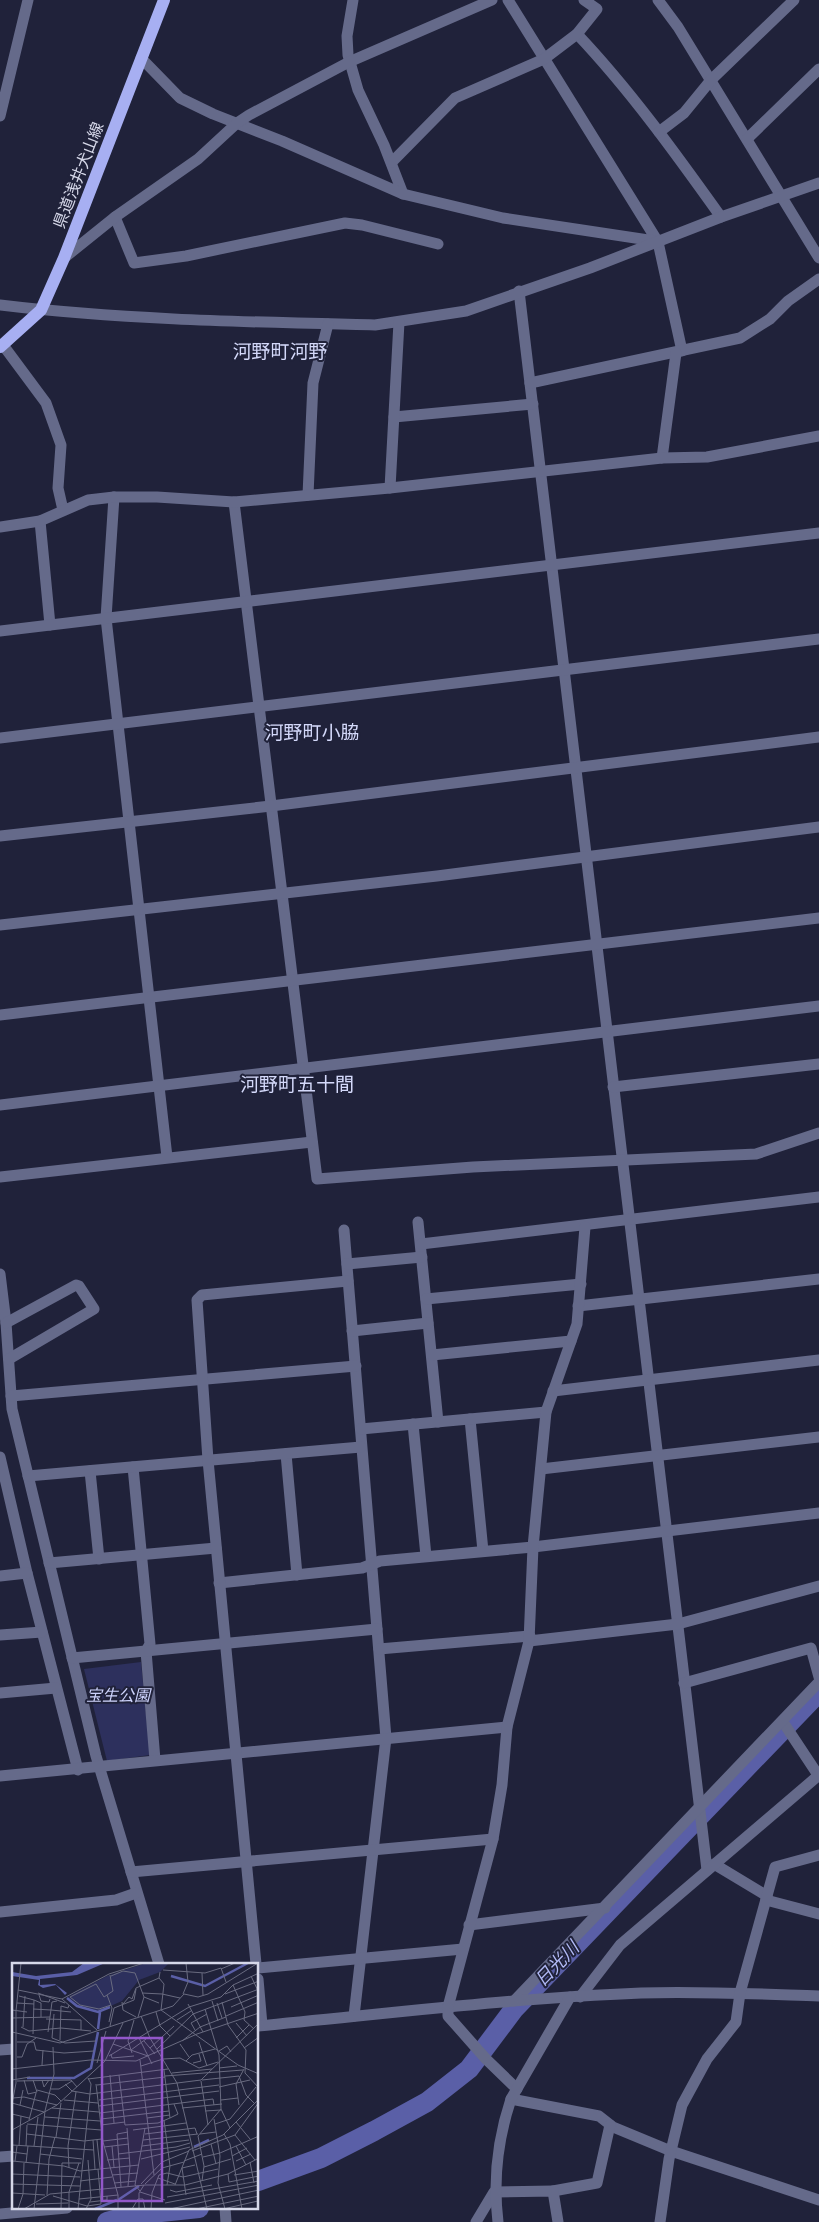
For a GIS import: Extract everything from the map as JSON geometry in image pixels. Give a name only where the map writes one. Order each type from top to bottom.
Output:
[{"type":"main road","name":"県道浅井犬山線","points":[[1,346],[41,310],[64,258],[164,0]]},
{"type":"street","points":[[0,116],[28,0]]},
{"type":"street","points":[[353,0],[347,36],[349,62],[358,90],[392,162],[403,194]]},
{"type":"street","points":[[64,258],[116,217],[198,159],[237,123],[349,62],[492,0]]},
{"type":"street","points":[[508,0],[658,242],[679,352],[662,458]]},
{"type":"street","points":[[392,162],[455,98],[544,59],[576,34],[598,9],[584,0]]},
{"type":"street","points":[[658,0],[711,80],[819,258]]},
{"type":"street","points":[[659,132],[684,113],[711,80],[794,0]]},
{"type":"street","points":[[576,34],[602,61],[659,132],[720,217]]},
{"type":"street","points":[[141,58],[180,98],[403,194],[503,218],[658,242]]},
{"type":"street","points":[[747,140],[819,69]]},
{"type":"street","points":[[0,305],[126,316],[328,324],[375,325],[399,322],[466,311],[519,291],[590,268],[720,217],[819,182]]},
{"type":"street","points":[[116,217],[134,263],[186,256],[345,223],[362,224],[438,244]]},
{"type":"street","points":[[530,382],[740,338],[770,320],[788,301],[819,280]]},
{"type":"street","points":[[519,291],[629,1221],[668,1532],[678,1624],[677,1631],[699,1815],[710,1867],[767,1898],[819,1914]]},
{"type":"street","points":[[390,488],[399,322]]},
{"type":"street","points":[[308,495],[313,383],[328,324]]},
{"type":"street","points":[[1,346],[46,403],[61,445],[58,488],[63,510]]},
{"type":"street","points":[[394,417],[533,404]]},
{"type":"street","points":[[0,527],[40,521],[88,500],[114,497],[157,496],[234,502],[390,488],[662,458],[707,457],[819,436]]},
{"type":"street","points":[[114,497],[106,618],[167,1157]]},
{"type":"street","points":[[234,502],[317,1179],[473,1167],[756,1154],[819,1133]]},
{"type":"street","points":[[40,521],[50,625]]},
{"type":"street","points":[[0,631],[819,533]]},
{"type":"street","points":[[0,738],[819,639]]},
{"type":"street","points":[[0,836],[271,806],[819,737]]},
{"type":"street","points":[[0,925],[138,910],[819,827]]},
{"type":"street","points":[[0,1015],[293,982],[819,918]]},
{"type":"street","points":[[0,1105],[819,1006]]},
{"type":"street","points":[[613,1087],[819,1064]]},
{"type":"street","points":[[0,1177],[312,1142]]},
{"type":"street","points":[[421,1244],[585,1227],[819,1197]]},
{"type":"street","points":[[418,1222],[438,1422]]},
{"type":"street","points":[[585,1227],[581,1284],[571,1341],[546,1412],[533,1547],[530,1639],[507,1727],[502,1786],[493,1839],[448,2007],[448,2016],[514,2094],[600,2116],[610,2125],[671,2151],[819,2200]]},
{"type":"street","points":[[344,1230],[361,1429],[370,1565],[386,1738],[354,2016]]},
{"type":"street","points":[[346,1264],[422,1257]]},
{"type":"street","points":[[0,1274],[9,1359],[5,1378],[11,1396],[28,1476],[99,1765],[136,1893],[159,1963]]},
{"type":"street","points":[[578,1306],[819,1279]]},
{"type":"street","points":[[256,1963],[208,1460],[197,1300],[202,1294],[348,1281]]},
{"type":"street","points":[[426,1299],[581,1284]]},
{"type":"street","points":[[6,1323],[76,1285],[79,1286],[94,1309],[9,1359]]},
{"type":"street","points":[[352,1331],[428,1323]]},
{"type":"street","points":[[432,1355],[571,1341]]},
{"type":"street","points":[[553,1391],[819,1360]]},
{"type":"street","points":[[11,1396],[356,1366]]},
{"type":"street","points":[[361,1429],[546,1412]]},
{"type":"street","points":[[470,1419],[483,1551]]},
{"type":"street","points":[[413,1424],[426,1556]]},
{"type":"street","points":[[541,1469],[819,1437]]},
{"type":"street","points":[[28,1476],[361,1447]]},
{"type":"street","points":[[286,1454],[297,1575]]},
{"type":"street","points":[[0,1457],[27,1573],[78,1770]]},
{"type":"street","points":[[134,1467],[150,1644],[146,1651],[156,1760]]},
{"type":"street","points":[[90,1471],[99,1559]]},
{"type":"street","points":[[219,1583],[362,1568],[380,1561],[533,1547],[819,1513]]},
{"type":"street","points":[[49,1563],[216,1548]]},
{"type":"street","points":[[0,1576],[27,1573]]},
{"type":"street","points":[[379,1650],[530,1639],[678,1624],[819,1586]]},
{"type":"street","points":[[72,1658],[377,1629]]},
{"type":"street","points":[[0,1635],[42,1632]]},
{"type":"street","points":[[684,1683],[811,1648],[819,1677]]},
{"type":"street","points":[[520,2001],[605,1908],[699,1815],[785,1725],[819,1682]]},
{"type":"street","points":[[0,1693],[56,1688]]},
{"type":"street","points":[[498,2222],[494,2192],[505,2117],[514,2094],[575,1997],[620,1945],[819,1775],[785,1725]]},
{"type":"street","points":[[0,1776],[78,1770],[99,1765],[507,1727]]},
{"type":"street","points":[[131,1872],[493,1839]]},
{"type":"street","points":[[660,2222],[671,2151],[682,2105],[707,2059],[736,2022],[740,1993],[775,1867],[819,1855]]},
{"type":"street","points":[[0,1912],[116,1900],[136,1893]]},
{"type":"street","points":[[469,1925],[605,1908]]},
{"type":"street","points":[[259,1968],[463,1949]]},
{"type":"street","points":[[259,2002],[260,2026],[448,2007],[575,1997],[682,1992],[819,1996]]},
{"type":"street","points":[[494,2192],[553,2191],[597,2183],[610,2125]]},
{"type":"street","points":[[553,2191],[558,2222]]},
{"type":"street","points":[[476,2222],[494,2192]]},
{"type":"street","points":[[0,2214],[44,2210]]},
{"type":"green space","name":"宝生公園","points":[[141,1662],[150,1755],[107,1761],[84,1669]]},
{"type":"waterway","name":"日光川","points":[[259,2181],[321,2158],[374,2131],[427,2102],[469,2069],[514,2009],[819,1692]]},
{"type":"waterway","name":"日光川","points":[[107,2222],[133,2215],[180,2210]]},
{"type":"district","name":"河野町河野","points":[[280,351]]},
{"type":"district","name":"河野町小脇","points":[[312,732]]},
{"type":"district","name":"河野町五十間","points":[[297,1084]]}]
